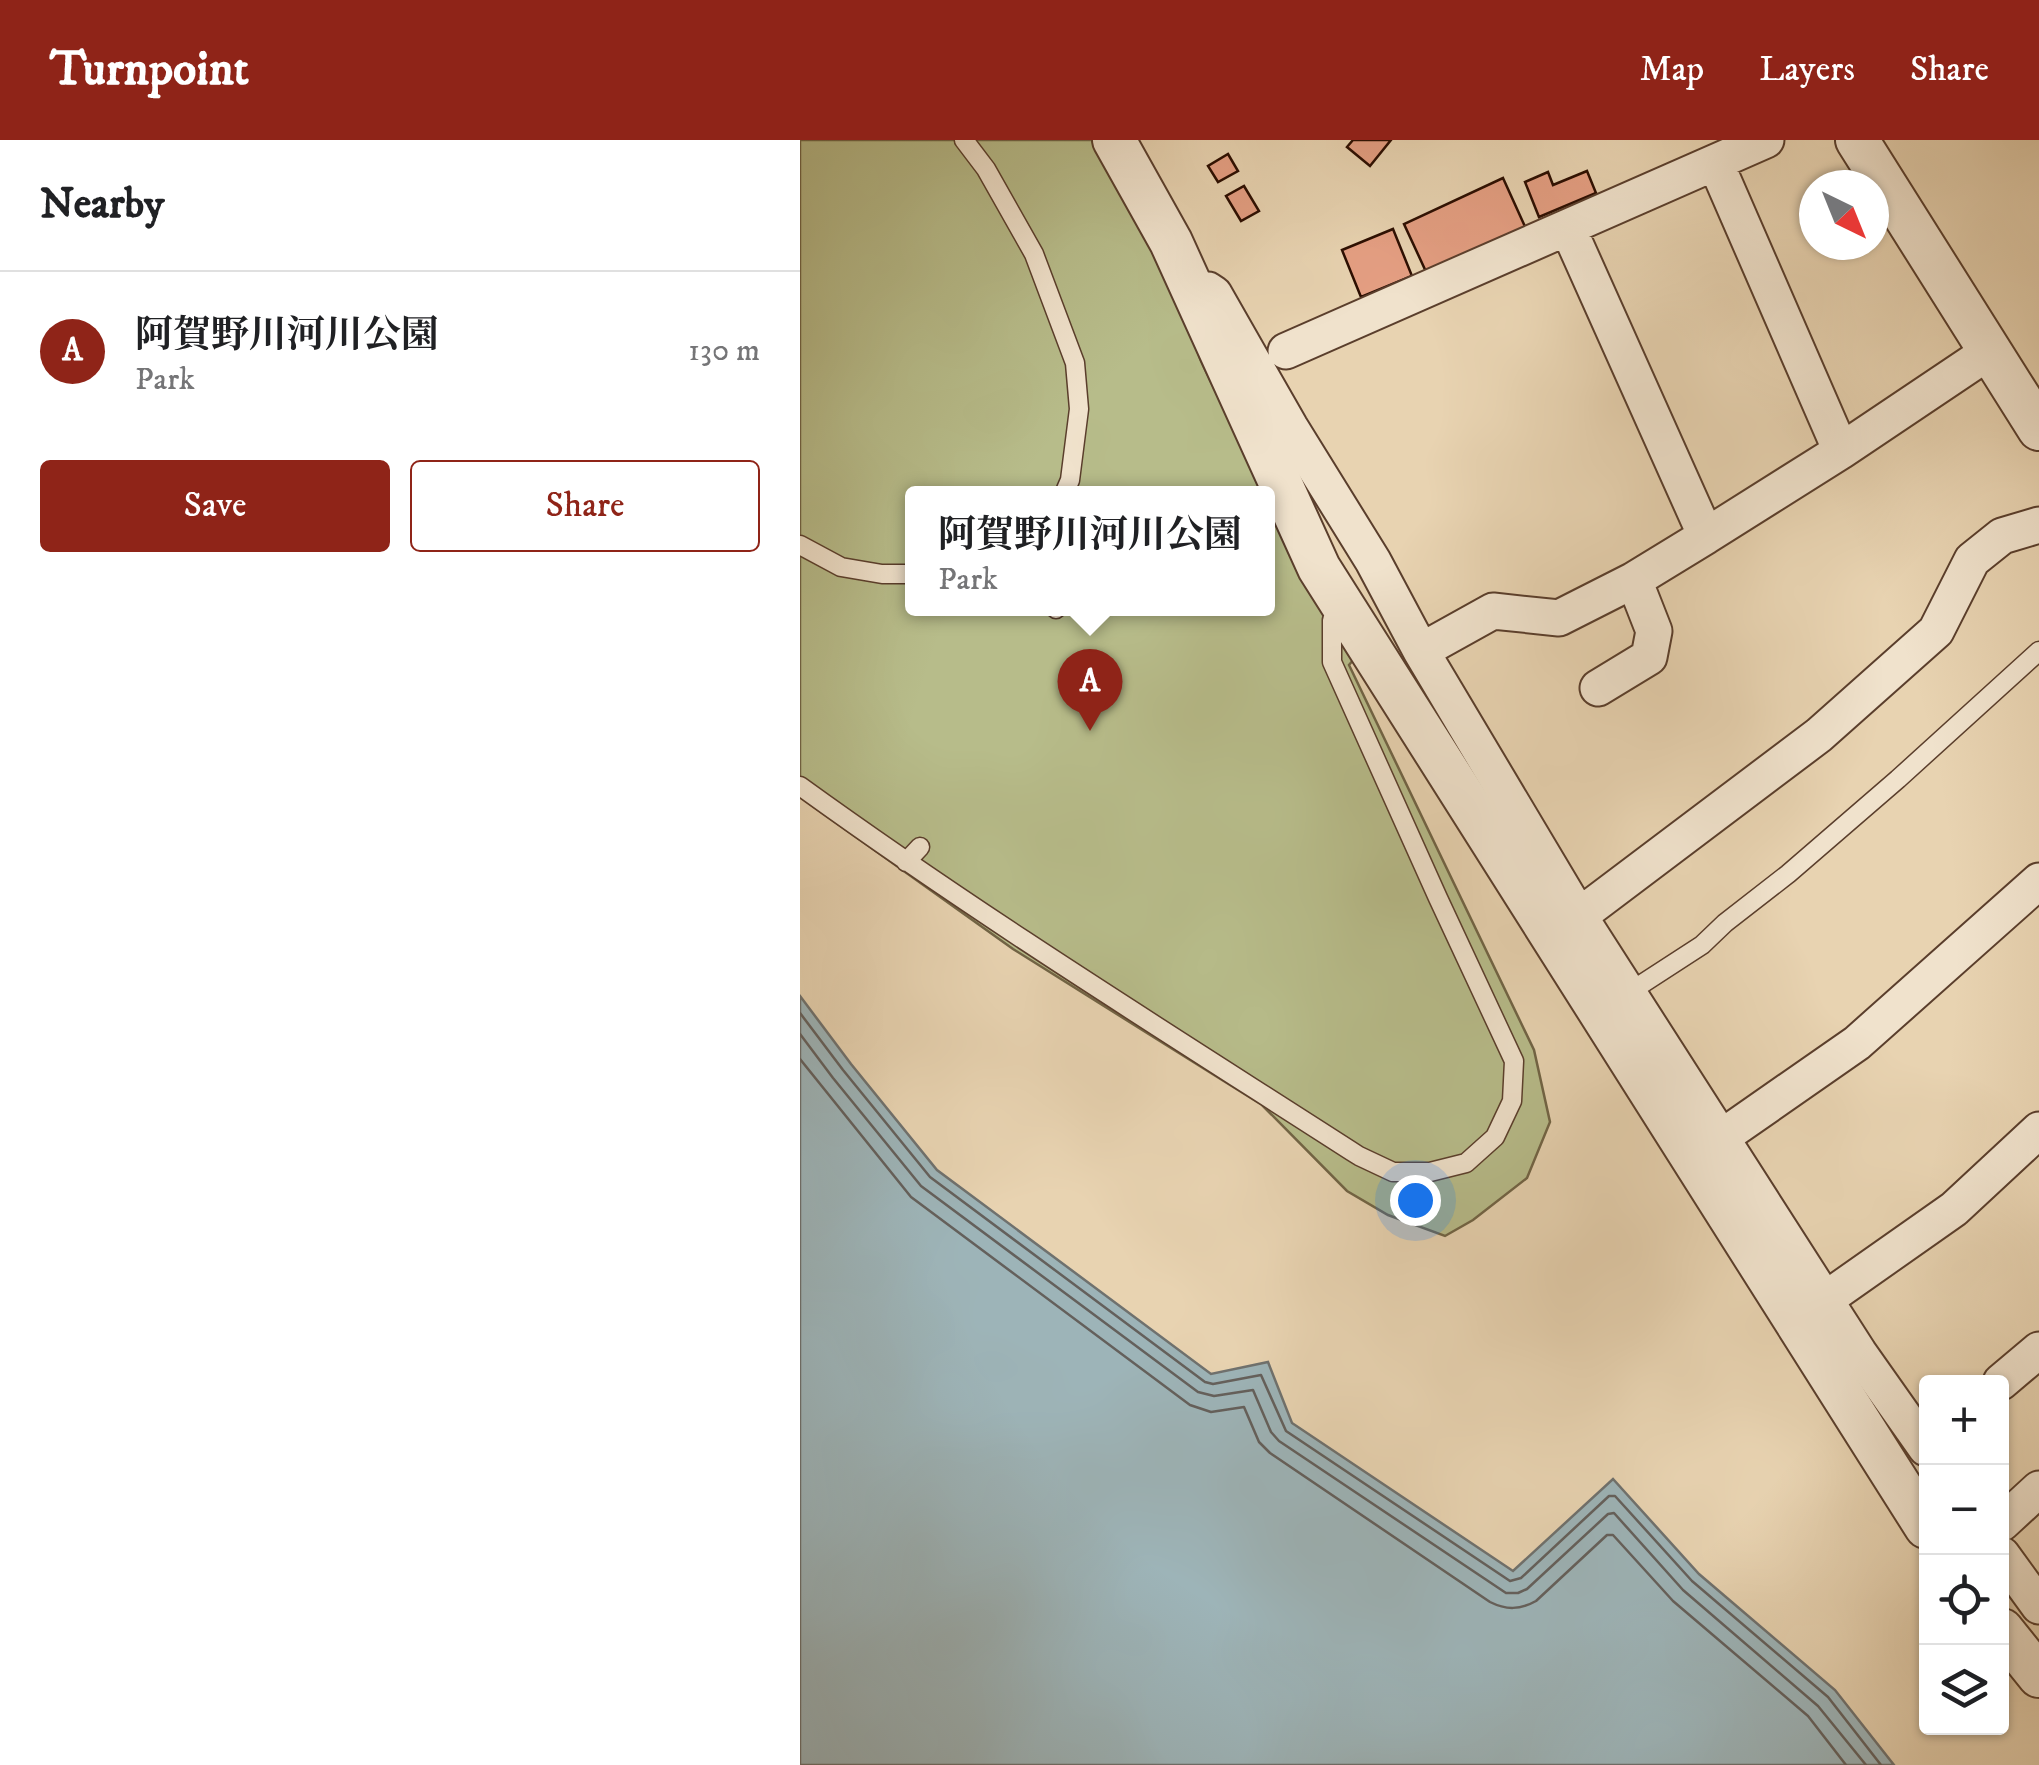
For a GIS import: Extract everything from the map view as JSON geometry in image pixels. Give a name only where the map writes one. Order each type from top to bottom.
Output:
[{"type":"street","points":[[1114,140],[1184,271],[1319,568],[1919,1516]]},
{"type":"street","points":[[1286,351],[1766,140]]},
{"type":"street","points":[[1857,140],[2039,429]]},
{"type":"street","points":[[1716,164],[1842,450]]},
{"type":"street","points":[[1568,228],[1706,536]]},
{"type":"street","points":[[1184,271],[1214,294],[1579,916],[1860,1353],[1919,1437]]},
{"type":"street","points":[[1421,651],[1493,611],[1559,618],[1634,580],[1842,450],[1990,351]]},
{"type":"street","points":[[1579,916],[1819,735],[1936,631],[1972,560],[2002,536],[2039,525]]},
{"type":"street","points":[[1598,688],[1649,657],[1654,631],[1634,580]]},
{"type":"street","points":[[1722,1138],[1857,1043],[2039,881]]},
{"type":"street","points":[[1826,1299],[1954,1209],[2039,1130]]},
{"type":"street","points":[[2009,1375],[2039,1350]]},
{"type":"street","points":[[2009,1517],[2039,1489]]},
{"type":"street","points":[[2009,1565],[2039,1606]]},
{"type":"street","points":[[2009,1639],[2039,1676]]},
{"type":"lane","points":[[964,140],[986,169],[1034,254],[1074,362],[1080,409],[1067,486]]},
{"type":"lane","points":[[800,546],[842,567],[905,574]]},
{"type":"lane","points":[[800,786],[1037,950],[1359,1156],[1393,1172],[1430,1172],[1466,1163],[1494,1137],[1512,1101],[1514,1061],[1332,662],[1332,620],[1345,608]]},
{"type":"lane","points":[[1628,993],[1702,945],[1788,874],[2039,652]]},
{"type":"lane","points":[[906,862],[920,847]]},
{"type":"green space","points":[[800,140],[1098,140],[1164,263],[1201,361],[1261,486],[905,486],[905,616],[1275,616],[1275,513],[1355,658],[1349,665],[1534,1050],[1550,1122],[1527,1178],[1473,1220],[1445,1236],[1388,1215],[1347,1191],[1262,1105],[1013,949],[800,797]]},
{"type":"water","points":[[800,996],[937,1170],[1211,1374],[1268,1362],[1292,1423],[1513,1571],[1613,1479],[1699,1574],[1835,1690],[1894,1765],[800,1765]]},
{"type":"building","points":[[1353,140],[1391,140],[1370,166],[1347,147]]},
{"type":"building","points":[[1228,154],[1238,171],[1218,182],[1208,166]]},
{"type":"building","points":[[1587,171],[1596,193],[1539,217],[1525,182],[1548,172],[1553,185]]},
{"type":"building","points":[[1503,178],[1527,231],[1428,276],[1404,224]]},
{"type":"building","points":[[1244,186],[1259,211],[1241,221],[1226,196]]},
{"type":"building","points":[[1393,229],[1412,276],[1361,297],[1342,250]]},
{"type":"place","name":"阿賀野川河川公園","points":[[1090,731]]}]
